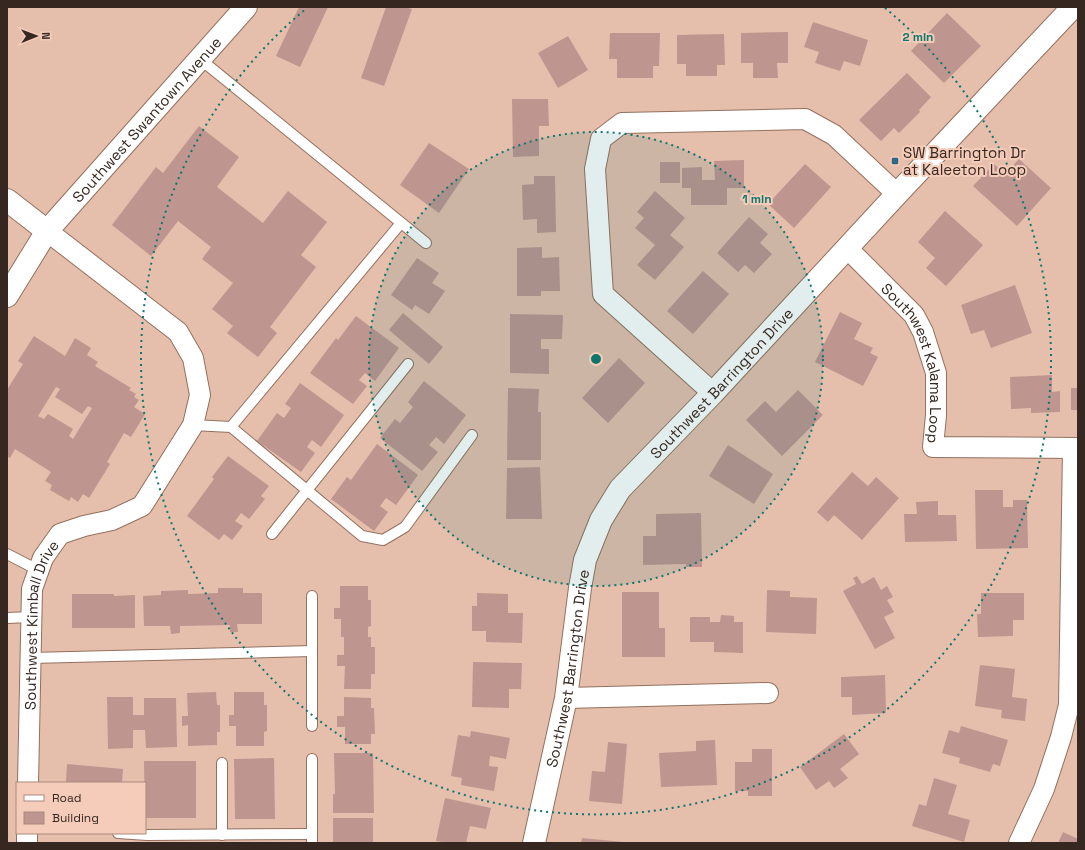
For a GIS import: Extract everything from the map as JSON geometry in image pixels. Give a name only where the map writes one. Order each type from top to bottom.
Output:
[{"type":"street","name":"Southwest Swantown Avenue","points":[[7,296],[47,230],[246,7]]},
{"type":"street","name":"Southwest Barrington Drive","points":[[534,843],[566,698],[585,560],[601,520],[620,490],[713,393],[1073,7]]},
{"type":"street","points":[[713,393],[603,294],[595,169],[601,139],[622,123],[805,119],[834,135],[897,194]]},
{"type":"street","points":[[7,200],[47,230]]},
{"type":"street","name":"Southwest Kimball Drive","points":[[28,782],[32,588],[42,558],[60,534],[84,526],[112,520],[142,506],[193,425],[200,395],[193,358],[178,332],[47,230]]},
{"type":"street","name":"Southwest Kalama Loop","points":[[848,248],[914,315],[923,332],[936,373],[936,415],[933,447],[1076,448]]},
{"type":"street","points":[[1019,843],[1044,789],[1073,705],[1076,448]]},
{"type":"street","points":[[566,698],[768,693]]},
{"type":"lane","points":[[200,59],[426,243]]},
{"type":"lane","points":[[230,427],[401,223]]},
{"type":"lane","points":[[272,534],[408,364]]},
{"type":"lane","points":[[193,425],[230,427],[362,536],[383,540],[406,527],[472,435]]},
{"type":"lane","points":[[7,554],[38,570]]},
{"type":"lane","points":[[312,596],[312,726]]},
{"type":"lane","points":[[7,618],[31,617]]},
{"type":"lane","points":[[30,658],[312,650]]},
{"type":"lane","points":[[132,834],[222,835],[312,839],[312,759]]},
{"type":"lane","points":[[222,763],[222,835]]},
{"type":"building","points":[[299,7],[328,7],[300,67],[276,56]]},
{"type":"building","points":[[386,7],[405,7],[412,9],[384,86],[361,78]]},
{"type":"building","points":[[947,13],[981,46],[944,83],[911,51]]},
{"type":"building","points":[[813,22],[868,40],[860,66],[844,61],[840,71],[815,63],[819,52],[804,47]]},
{"type":"building","points":[[788,32],[788,63],[777,63],[778,78],[753,78],[753,63],[741,63],[741,33]]},
{"type":"building","points":[[610,33],[660,33],[659,66],[653,66],[653,78],[617,78],[617,59],[609,59]]},
{"type":"building","points":[[724,34],[725,65],[717,65],[717,76],[686,76],[686,64],[677,64],[677,35]]},
{"type":"building","points":[[568,36],[588,70],[558,88],[538,53]]},
{"type":"building","points":[[907,73],[931,97],[919,110],[920,112],[899,133],[894,128],[881,141],[859,120]]},
{"type":"building","points":[[512,99],[548,99],[549,126],[539,126],[539,156],[513,157]]},
{"type":"building","points":[[199,126],[239,157],[217,187],[263,223],[288,191],[327,222],[301,255],[316,267],[270,327],[277,333],[258,357],[227,333],[233,326],[212,309],[233,283],[202,259],[211,247],[178,221],[151,256],[112,225],[156,167],[163,173]]},
{"type":"building","points":[[429,143],[469,169],[439,213],[400,185]]},
{"type":"building","points":[[1019,159],[1051,188],[1017,226],[973,186],[994,164],[1005,174]]},
{"type":"building","points":[[744,160],[744,188],[727,188],[727,205],[691,205],[691,188],[682,188],[682,168],[702,167],[702,180],[715,180],[714,161]]},
{"type":"building","points":[[660,162],[680,162],[680,183],[660,183]]},
{"type":"building","points":[[805,164],[831,187],[794,228],[768,204]]},
{"type":"building","points":[[534,176],[555,176],[556,232],[537,233],[537,219],[523,220],[522,185],[534,184]]},
{"type":"building","points":[[655,191],[685,218],[670,235],[684,247],[655,280],[637,265],[655,245],[635,228],[644,218],[637,212]]},
{"type":"building","points":[[945,211],[983,245],[946,286],[926,268],[935,258],[918,242]]},
{"type":"building","points":[[749,217],[768,234],[760,243],[772,254],[754,273],[745,265],[738,272],[717,253]]},
{"type":"building","points":[[542,247],[542,258],[559,257],[560,291],[541,291],[541,296],[517,296],[517,248]]},
{"type":"building","points":[[417,258],[439,273],[432,283],[445,291],[429,314],[415,305],[412,310],[391,295]]},
{"type":"building","points":[[703,271],[729,294],[693,334],[667,311]]},
{"type":"building","points":[[1015,285],[1032,333],[991,348],[984,330],[971,334],[961,305]]},
{"type":"building","points":[[840,312],[862,323],[854,339],[873,348],[870,353],[878,357],[863,386],[815,362]]},
{"type":"building","points":[[403,313],[443,347],[429,364],[389,330]]},
{"type":"building","points":[[510,314],[563,315],[562,339],[541,339],[541,349],[549,349],[549,374],[510,373]]},
{"type":"building","points":[[356,316],[399,348],[375,381],[365,373],[359,380],[367,386],[353,404],[310,373],[336,338],[338,340]]},
{"type":"building","points":[[34,336],[65,356],[75,338],[91,348],[87,355],[98,362],[95,366],[131,388],[129,390],[136,394],[134,397],[139,400],[134,407],[145,414],[131,437],[124,433],[107,462],[110,464],[89,498],[83,494],[78,502],[71,497],[69,501],[50,490],[52,485],[45,481],[51,472],[15,449],[10,458],[7,456],[7,390],[23,364],[18,361]],"holes":[[[56,387],[60,389],[55,397],[82,414],[88,406],[92,408],[73,439],[69,436],[73,429],[48,414],[44,419],[38,416]]]},
{"type":"building","points":[[619,358],[645,383],[608,423],[582,398]]},
{"type":"building","points":[[1052,375],[1052,392],[1060,391],[1060,412],[1031,413],[1031,408],[1011,409],[1010,377]]},
{"type":"building","points":[[424,381],[466,415],[444,444],[436,437],[429,445],[438,452],[422,471],[380,438],[395,419],[400,423],[413,407],[408,402]]},
{"type":"building","points":[[300,383],[344,415],[321,447],[312,440],[307,447],[315,453],[301,472],[257,441],[277,413],[284,418],[291,408],[285,404]]},
{"type":"building","points":[[508,388],[539,389],[538,412],[541,412],[541,460],[507,460]]},
{"type":"building","points":[[1071,388],[1078,388],[1078,410],[1071,410]]},
{"type":"building","points":[[798,390],[823,415],[782,456],[746,420],[765,401],[776,412]]},
{"type":"building","points":[[377,444],[418,475],[396,505],[386,498],[380,506],[388,512],[374,531],[331,499],[347,477],[351,480]]},
{"type":"building","points":[[728,445],[773,474],[754,504],[709,476]]},
{"type":"building","points":[[228,456],[269,486],[261,496],[265,499],[249,519],[241,513],[235,521],[243,526],[232,540],[224,534],[219,540],[187,516],[214,479],[212,477]]},
{"type":"building","points":[[540,467],[542,519],[506,519],[507,468]]},
{"type":"building","points":[[852,472],[868,486],[876,477],[899,498],[862,540],[834,515],[828,522],[817,512]]},
{"type":"building","points":[[975,490],[1003,490],[1003,507],[1013,507],[1013,500],[1027,500],[1028,548],[976,549]]},
{"type":"building","points":[[938,501],[938,515],[956,515],[957,541],[905,542],[904,514],[917,514],[916,502]]},
{"type":"building","points":[[701,513],[702,567],[686,567],[686,564],[643,565],[643,536],[656,536],[656,514]]},
{"type":"building","points":[[857,576],[862,584],[874,577],[881,590],[887,586],[893,597],[887,600],[894,612],[884,617],[895,638],[875,649],[843,591],[856,584],[853,578]]},
{"type":"building","points":[[340,586],[368,586],[368,600],[371,600],[371,626],[368,627],[368,637],[371,637],[371,647],[375,647],[375,674],[371,674],[371,689],[344,689],[345,666],[337,666],[337,655],[344,655],[344,637],[341,637],[341,619],[334,619],[334,608],[340,608]]},
{"type":"building","points":[[218,588],[243,588],[243,593],[262,593],[262,624],[237,624],[238,632],[230,632],[230,625],[180,626],[180,633],[171,634],[170,626],[144,626],[143,596],[161,595],[161,591],[188,590],[188,594],[218,593]]},
{"type":"building","points":[[767,590],[790,591],[790,597],[817,598],[816,634],[766,632]]},
{"type":"building","points":[[622,592],[659,592],[659,628],[665,628],[665,657],[622,657]]},
{"type":"building","points":[[477,593],[508,594],[508,613],[523,613],[522,643],[486,642],[486,631],[472,631],[472,606],[477,606]]},
{"type":"building","points":[[981,593],[1024,593],[1024,620],[1013,620],[1013,636],[978,637],[977,614],[981,614]]},
{"type":"building","points":[[72,594],[114,594],[114,596],[135,595],[135,628],[72,628]]},
{"type":"building","points":[[721,615],[734,616],[734,622],[743,622],[743,653],[714,652],[714,642],[690,642],[690,617],[710,617],[710,622],[720,622]]},
{"type":"building","points":[[473,662],[522,663],[521,689],[509,689],[509,708],[472,707]]},
{"type":"building","points":[[980,665],[1015,669],[1012,697],[1027,699],[1025,721],[1001,718],[1002,710],[975,706]]},
{"type":"building","points":[[885,675],[886,713],[852,715],[852,697],[841,697],[841,677]]},
{"type":"building","points":[[216,692],[217,705],[220,705],[220,732],[217,732],[217,745],[188,746],[188,725],[182,726],[182,716],[188,716],[187,693]]},
{"type":"building","points":[[234,692],[264,692],[264,705],[267,705],[267,731],[264,732],[264,746],[236,746],[236,726],[229,726],[229,715],[234,715]]},
{"type":"building","points":[[107,697],[133,697],[133,715],[144,715],[144,698],[176,698],[177,747],[146,748],[145,730],[133,730],[133,748],[108,749]]},
{"type":"building","points":[[344,697],[371,698],[371,708],[374,708],[375,734],[371,734],[371,744],[345,744],[345,727],[337,727],[337,716],[344,716]]},
{"type":"building","points":[[961,726],[1008,740],[1000,766],[993,764],[990,772],[959,763],[960,758],[942,753],[949,730],[959,733]]},
{"type":"building","points":[[471,731],[510,738],[506,759],[490,756],[489,766],[498,767],[494,791],[461,785],[462,778],[451,776],[458,735],[470,737]]},
{"type":"building","points":[[844,734],[859,754],[840,769],[848,778],[834,788],[829,781],[816,790],[800,767]]},
{"type":"building","points":[[715,740],[717,785],[661,787],[659,753],[696,751],[696,741]]},
{"type":"building","points":[[608,742],[627,744],[622,804],[589,801],[592,771],[605,772]]},
{"type":"building","points":[[752,749],[772,749],[772,796],[748,796],[748,791],[735,791],[735,762],[752,762]]},
{"type":"building","points":[[334,753],[373,753],[374,813],[333,813],[333,794],[335,794]]},
{"type":"building","points":[[274,758],[275,819],[235,819],[234,759]]},
{"type":"building","points":[[144,761],[196,761],[196,818],[146,818],[146,782],[144,782]]},
{"type":"building","points":[[67,764],[123,769],[122,782],[66,782]]},
{"type":"building","points":[[934,778],[957,785],[948,814],[970,820],[964,842],[912,826],[919,804],[926,806]]},
{"type":"building","points":[[445,798],[491,808],[486,829],[470,826],[466,843],[436,841]]},
{"type":"building","points":[[333,818],[373,818],[373,843],[333,843]]},
{"type":"building","points":[[1063,832],[1078,839],[1078,843],[1058,843]]},
{"type":"building","points":[[582,838],[624,842],[624,843],[581,843]]},
{"type":"place","name":"SW Barrington Dr at Kaleeton Loop","points":[[895,161]]}]
